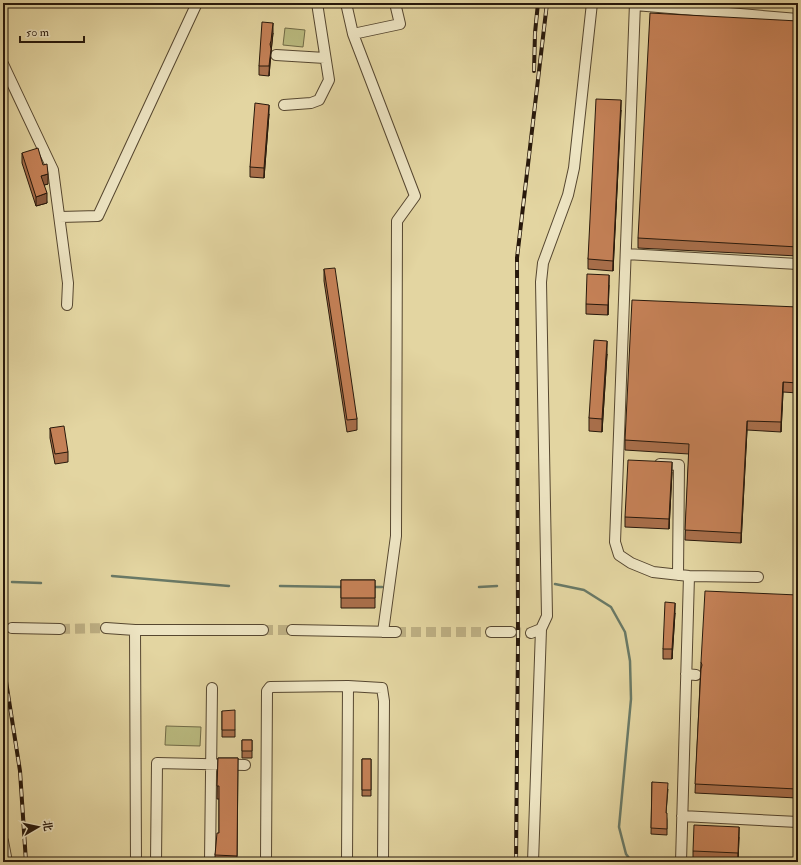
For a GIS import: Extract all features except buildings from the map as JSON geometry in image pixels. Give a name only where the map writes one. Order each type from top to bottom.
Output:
[{"type":"street","points":[[60,217],[98,216],[197,3]]},
{"type":"street","points":[[284,105],[311,103],[319,100],[324,93],[329,80],[317,3]]},
{"type":"street","points":[[346,3],[353,34],[415,196],[397,221],[396,536],[383,632]]},
{"type":"street","points":[[353,34],[400,24],[395,3]]},
{"type":"street","points":[[533,862],[541,629],[547,616],[541,282],[543,263],[568,195],[574,168],[592,3]]},
{"type":"street","points":[[758,578],[689,576],[653,572],[631,563],[619,555],[615,542],[623,462],[628,303],[626,254],[635,4],[687,6],[798,19]]},
{"type":"street","points":[[276,55],[326,58]]},
{"type":"street","points":[[3,64],[53,170],[68,283],[68,304]]},
{"type":"street","points":[[626,254],[798,264]]},
{"type":"street","points":[[649,463],[680,465],[678,575]]},
{"type":"street","points":[[681,862],[682,816],[691,674],[689,576]]},
{"type":"street","points":[[12,628],[60,629]]},
{"type":"street","points":[[106,628],[135,630],[263,630]]},
{"type":"street","points":[[531,633],[541,629]]},
{"type":"street","points":[[135,630],[136,862]]},
{"type":"street","points":[[292,630],[396,632]]},
{"type":"street","points":[[491,632],[511,632]]},
{"type":"street","points":[[266,862],[267,692],[270,688],[348,686],[382,688],[384,701],[383,862]]},
{"type":"street","points":[[347,862],[348,686]]},
{"type":"street","points":[[210,862],[212,688]]},
{"type":"street","points":[[156,862],[158,763],[245,765]]},
{"type":"street","points":[[682,816],[798,822]]},
{"type":"street","points":[[3,841],[7,862]]},
{"type":"green space","points":[[285,28],[305,30],[303,47],[283,45]]},
{"type":"green space","points":[[166,726],[201,727],[200,746],[165,745]]},
{"type":"waterway","points":[[112,576],[229,586]]},
{"type":"waterway","points":[[12,582],[41,583]]},
{"type":"waterway","points":[[555,584],[584,590],[611,607],[625,632],[630,661],[631,699],[619,827],[626,854],[632,862]]},
{"type":"waterway","points":[[280,586],[343,587]]},
{"type":"waterway","points":[[479,587],[497,586]]},
{"type":"waterway","points":[[372,587],[382,587]]},
{"type":"tunnel","points":[[3,628],[12,628]]},
{"type":"tunnel","points":[[60,629],[106,628]]},
{"type":"tunnel","points":[[263,630],[292,630]]},
{"type":"tunnel","points":[[396,632],[491,632]]},
{"type":"tunnel","points":[[511,632],[531,633]]},
{"type":"railway","points":[[534,71],[535,33],[538,3]]},
{"type":"railway","points":[[516,862],[518,641],[517,258],[547,3]]},
{"type":"railway","points":[[3,662],[20,771],[26,862]]}]
